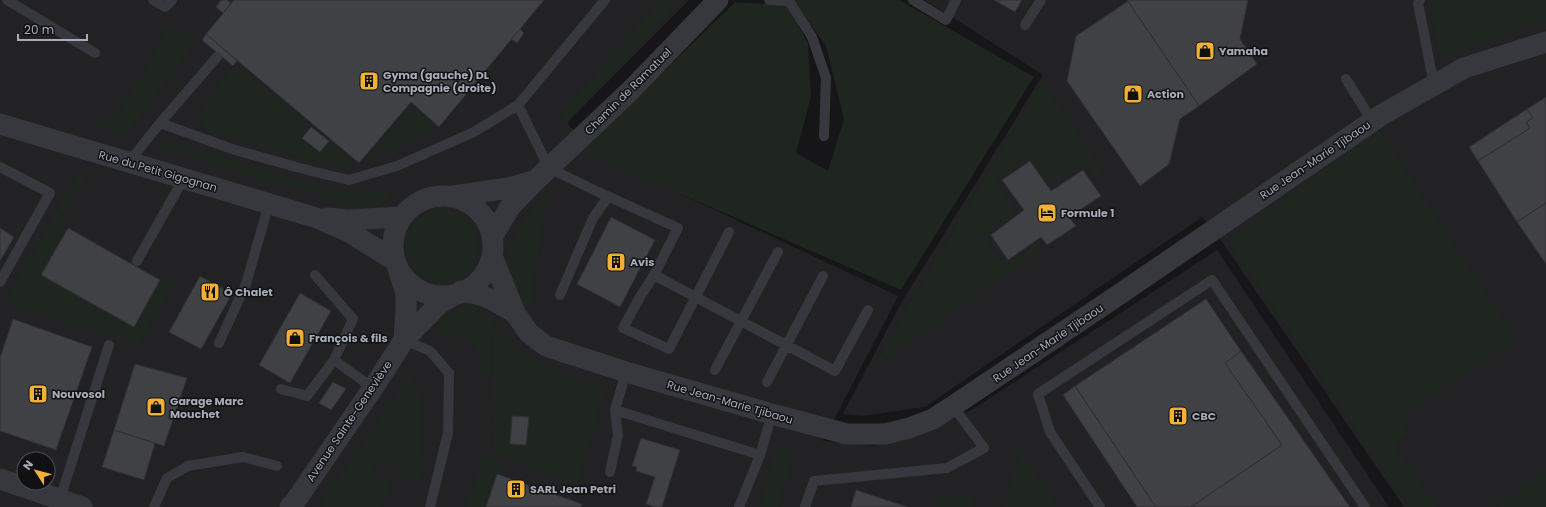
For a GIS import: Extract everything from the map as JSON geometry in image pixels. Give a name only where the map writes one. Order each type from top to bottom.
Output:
[{"type":"street","name":"Chemin de Ramatuel","points":[[492,246],[510,207],[629,92],[718,0]]},
{"type":"street","name":"Rue Jean-Marie Tjibaou","points":[[492,246],[516,314],[529,333],[546,346],[626,372],[847,434],[885,434],[909,428],[933,419],[1114,298],[1372,121],[1464,68],[1546,42]]},
{"type":"street","name":"Rue du Petit Gigognan","points":[[0,124],[269,202],[317,218],[349,232],[397,266]]},
{"type":"street","points":[[453,196],[471,204],[485,218],[492,246],[483,275],[471,287],[458,293],[434,295],[422,291],[408,282],[397,266],[392,245],[395,231],[401,217],[415,204],[433,196],[453,196],[510,188],[543,174]]},
{"type":"street","name":"Rue du Petit Gigognan","points":[[317,218],[348,220],[401,217]]},
{"type":"street","name":"Avenue Sainte-Geneviève","points":[[397,266],[406,293],[404,340]]},
{"type":"street","name":"Rue Jean-Marie Tjibaou","points":[[458,293],[481,295],[496,301],[516,314]]},
{"type":"street","name":"Avenue Sainte-Geneviève","points":[[292,506],[404,340],[439,304],[458,293]]},
{"type":"street","points":[[0,479],[82,507]]},
{"type":"lane","points":[[7,0],[95,53]]},
{"type":"lane","points":[[153,0],[165,7],[172,0]]},
{"type":"lane","points":[[160,123],[235,150],[349,180],[397,166],[474,132],[518,105],[605,0]]},
{"type":"lane","points":[[769,0],[789,1],[812,37],[826,78],[824,136]]},
{"type":"lane","points":[[913,0],[946,20],[956,0]]},
{"type":"lane","points":[[1025,25],[1041,0]]},
{"type":"lane","points":[[1420,0],[1418,3],[1434,85]]},
{"type":"lane","points":[[129,162],[217,56]]},
{"type":"lane","points":[[1346,79],[1372,121]]},
{"type":"lane","points":[[518,105],[543,174],[608,197],[678,228],[654,275],[623,328],[669,349],[729,232]]},
{"type":"lane","points":[[0,167],[50,193],[0,282]]},
{"type":"lane","points":[[137,261],[184,178]]},
{"type":"lane","points":[[560,295],[593,218],[608,197]]},
{"type":"lane","points":[[218,343],[246,284],[269,202]]},
{"type":"lane","points":[[715,370],[778,252]]},
{"type":"lane","points":[[281,389],[307,396],[334,360],[353,319],[316,275]]},
{"type":"lane","points":[[654,275],[835,371],[868,310]]},
{"type":"lane","points":[[767,382],[823,276]]},
{"type":"lane","points":[[1100,507],[1050,432],[1038,394],[1212,280],[1365,507]]},
{"type":"lane","points":[[404,340],[430,351],[449,373],[448,434],[430,507]]},
{"type":"lane","points":[[60,499],[109,345]]},
{"type":"lane","points":[[334,360],[373,388]]},
{"type":"lane","points":[[610,472],[618,436],[615,410],[626,372]]},
{"type":"lane","points":[[805,507],[814,481],[948,468],[984,448],[953,406]]},
{"type":"lane","points":[[615,410],[760,455]]},
{"type":"lane","points":[[739,507],[760,455],[772,414]]},
{"type":"lane","points":[[154,507],[167,478],[188,466],[243,457],[277,466]]},
{"type":"shaded area","points":[[0,0],[689,0],[567,123],[598,155],[898,296],[823,441],[874,446],[924,433],[973,409],[1217,250],[1389,507],[0,507]]},
{"type":"shaded area","points":[[660,0],[681,0],[565,123],[563,111]]},
{"type":"shaded area","points":[[793,0],[899,0],[1034,77],[901,290],[582,151],[735,2],[788,5],[808,44],[811,96],[796,153],[828,171],[844,119],[826,46]]},
{"type":"shaded area","points":[[925,0],[1546,0],[1546,507],[1404,507],[1223,243],[1202,217],[925,407],[863,416],[843,414],[901,303],[1043,75]]},
{"type":"shaded area","points":[[1448,0],[1546,0],[1545,20],[1440,56],[1431,10],[1434,3]]},
{"type":"shaded area","points":[[171,21],[196,42],[125,136],[95,124],[99,114],[114,121],[152,58]]},
{"type":"shaded area","points":[[239,67],[309,124],[300,137],[320,153],[330,143],[355,163],[332,166],[212,132],[205,128],[199,119],[201,109],[231,68]]},
{"type":"shaded area","points":[[1042,82],[1104,171],[1096,177],[1085,161],[1052,184],[1027,156],[996,181],[1016,210],[983,235],[1005,265],[1038,243],[1043,250],[873,367]]},
{"type":"shaded area","points":[[411,105],[437,127],[365,160]]},
{"type":"shaded area","points":[[1379,130],[1517,340],[1400,417],[1409,432],[1394,447],[1438,507],[1408,507],[1227,239]]},
{"type":"shaded area","points":[[164,139],[309,183],[363,195],[383,187],[390,200],[357,208],[161,147]]},
{"type":"shaded area","points":[[80,169],[90,173],[60,214],[69,220],[42,275],[134,326],[160,280],[173,283],[139,344],[6,302]]},
{"type":"shaded area","points":[[548,193],[529,310],[516,295],[509,281],[506,266],[507,253],[519,227]]},
{"type":"shaded area","points":[[435,209],[449,209],[463,215],[473,225],[479,239],[477,260],[473,267],[463,277],[449,283],[435,283],[421,277],[411,267],[405,253],[405,239],[411,225],[421,215]]},
{"type":"shaded area","points":[[471,302],[520,352],[534,363],[606,389],[577,484],[494,453],[492,337],[490,372],[480,372],[478,353],[470,342],[456,336],[438,334],[436,329],[438,317]]},
{"type":"shaded area","points":[[410,374],[419,394],[421,413],[420,458],[426,461],[417,483],[380,458],[372,471],[391,481],[382,507],[321,507],[322,502]]},
{"type":"shaded area","points":[[795,450],[778,507],[759,507],[775,452]]},
{"type":"shaded area","points":[[1021,451],[1058,507],[1004,507]]},
{"type":"shaded area","points":[[484,456],[505,466],[495,472],[483,507],[466,507]]},
{"type":"shaded area","points":[[1546,471],[1546,507],[1495,507]]},
{"type":"shaded area","points":[[969,494],[973,504],[972,507],[936,507],[936,503]]},
{"type":"building","points":[[221,0],[227,0],[231,3],[223,13],[216,7]]},
{"type":"building","name":"Gyma (gauche) DL Compagnie (droite)","points":[[234,0],[544,0],[439,127],[411,102],[359,163],[206,34]]},
{"type":"building","points":[[994,0],[1022,0],[1015,12]]},
{"type":"building","name":"Yamaha","points":[[1127,0],[1248,0],[1240,39],[1257,64],[1199,106]]},
{"type":"building","name":"Action","points":[[1128,1],[1199,106],[1180,119],[1169,164],[1140,186],[1067,81],[1076,36]]},
{"type":"building","points":[[520,29],[524,33],[517,43],[511,39]]},
{"type":"building","points":[[206,34],[237,61],[233,66],[202,40]]},
{"type":"building","points":[[1546,97],[1546,203],[1517,222],[1478,161],[1530,128],[1526,122],[1533,118],[1527,109]]},
{"type":"building","points":[[1527,109],[1533,118],[1526,122],[1530,128],[1478,161],[1469,147]]},
{"type":"building","points":[[311,127],[329,141],[320,152],[302,138]]},
{"type":"building","name":"Formule 1","points":[[1030,161],[1051,191],[1083,170],[1101,196],[1069,217],[1076,226],[1047,245],[1041,237],[1008,260],[991,235],[1024,210],[1002,180]]},
{"type":"building","points":[[1546,203],[1546,264],[1517,222]]},
{"type":"building","name":"Avis","points":[[611,217],[655,240],[620,307],[577,284]]},
{"type":"building","points":[[0,228],[14,237],[0,261]]},
{"type":"building","points":[[68,228],[160,280],[134,327],[41,275]]},
{"type":"building","points":[[200,276],[232,294],[201,349],[169,332]]},
{"type":"building","name":"François & fils","points":[[300,293],[331,311],[290,383],[259,365]]},
{"type":"building","name":"CBC","points":[[1206,299],[1241,351],[1225,363],[1282,445],[1191,507],[1156,507],[1075,386]]},
{"type":"building","name":"Nouvosol","points":[[13,319],[92,347],[56,450],[0,431],[0,358]]},
{"type":"building","points":[[1241,351],[1350,507],[1191,507],[1282,445],[1225,363]]},
{"type":"building","points":[[135,364],[187,378],[164,446],[114,430]]},
{"type":"building","points":[[333,382],[346,389],[331,410],[319,403]]},
{"type":"building","points":[[1075,386],[1156,507],[1137,507],[1063,395]]},
{"type":"building","points":[[512,416],[529,417],[526,445],[510,444]]},
{"type":"building","points":[[114,430],[155,443],[144,480],[102,467]]},
{"type":"building","points":[[641,438],[680,450],[662,507],[655,507],[646,504],[655,477],[636,471],[637,467],[632,466]]},
{"type":"building","name":"SARL Jean Petri","points":[[497,474],[582,504],[581,507],[486,507]]},
{"type":"building","points":[[856,490],[908,507],[851,507]]},
{"type":"place","name":"Yamaha","points":[[1205,51]]},
{"type":"place","name":"Gyma (gauche) DL Compagnie (droite)","points":[[369,81]]},
{"type":"place","name":"Action","points":[[1133,94]]},
{"type":"place","name":"Formule 1","points":[[1047,213]]},
{"type":"place","name":"Avis","points":[[616,262]]},
{"type":"place","name":"Ô Chalet","points":[[210,292]]},
{"type":"place","name":"François & fils","points":[[295,338]]},
{"type":"place","name":"Nouvosol","points":[[38,394]]},
{"type":"place","name":"Garage Marc Mouchet","points":[[156,407]]},
{"type":"place","name":"CBC","points":[[1178,416]]},
{"type":"place","name":"SARL Jean Petri","points":[[516,489]]}]
